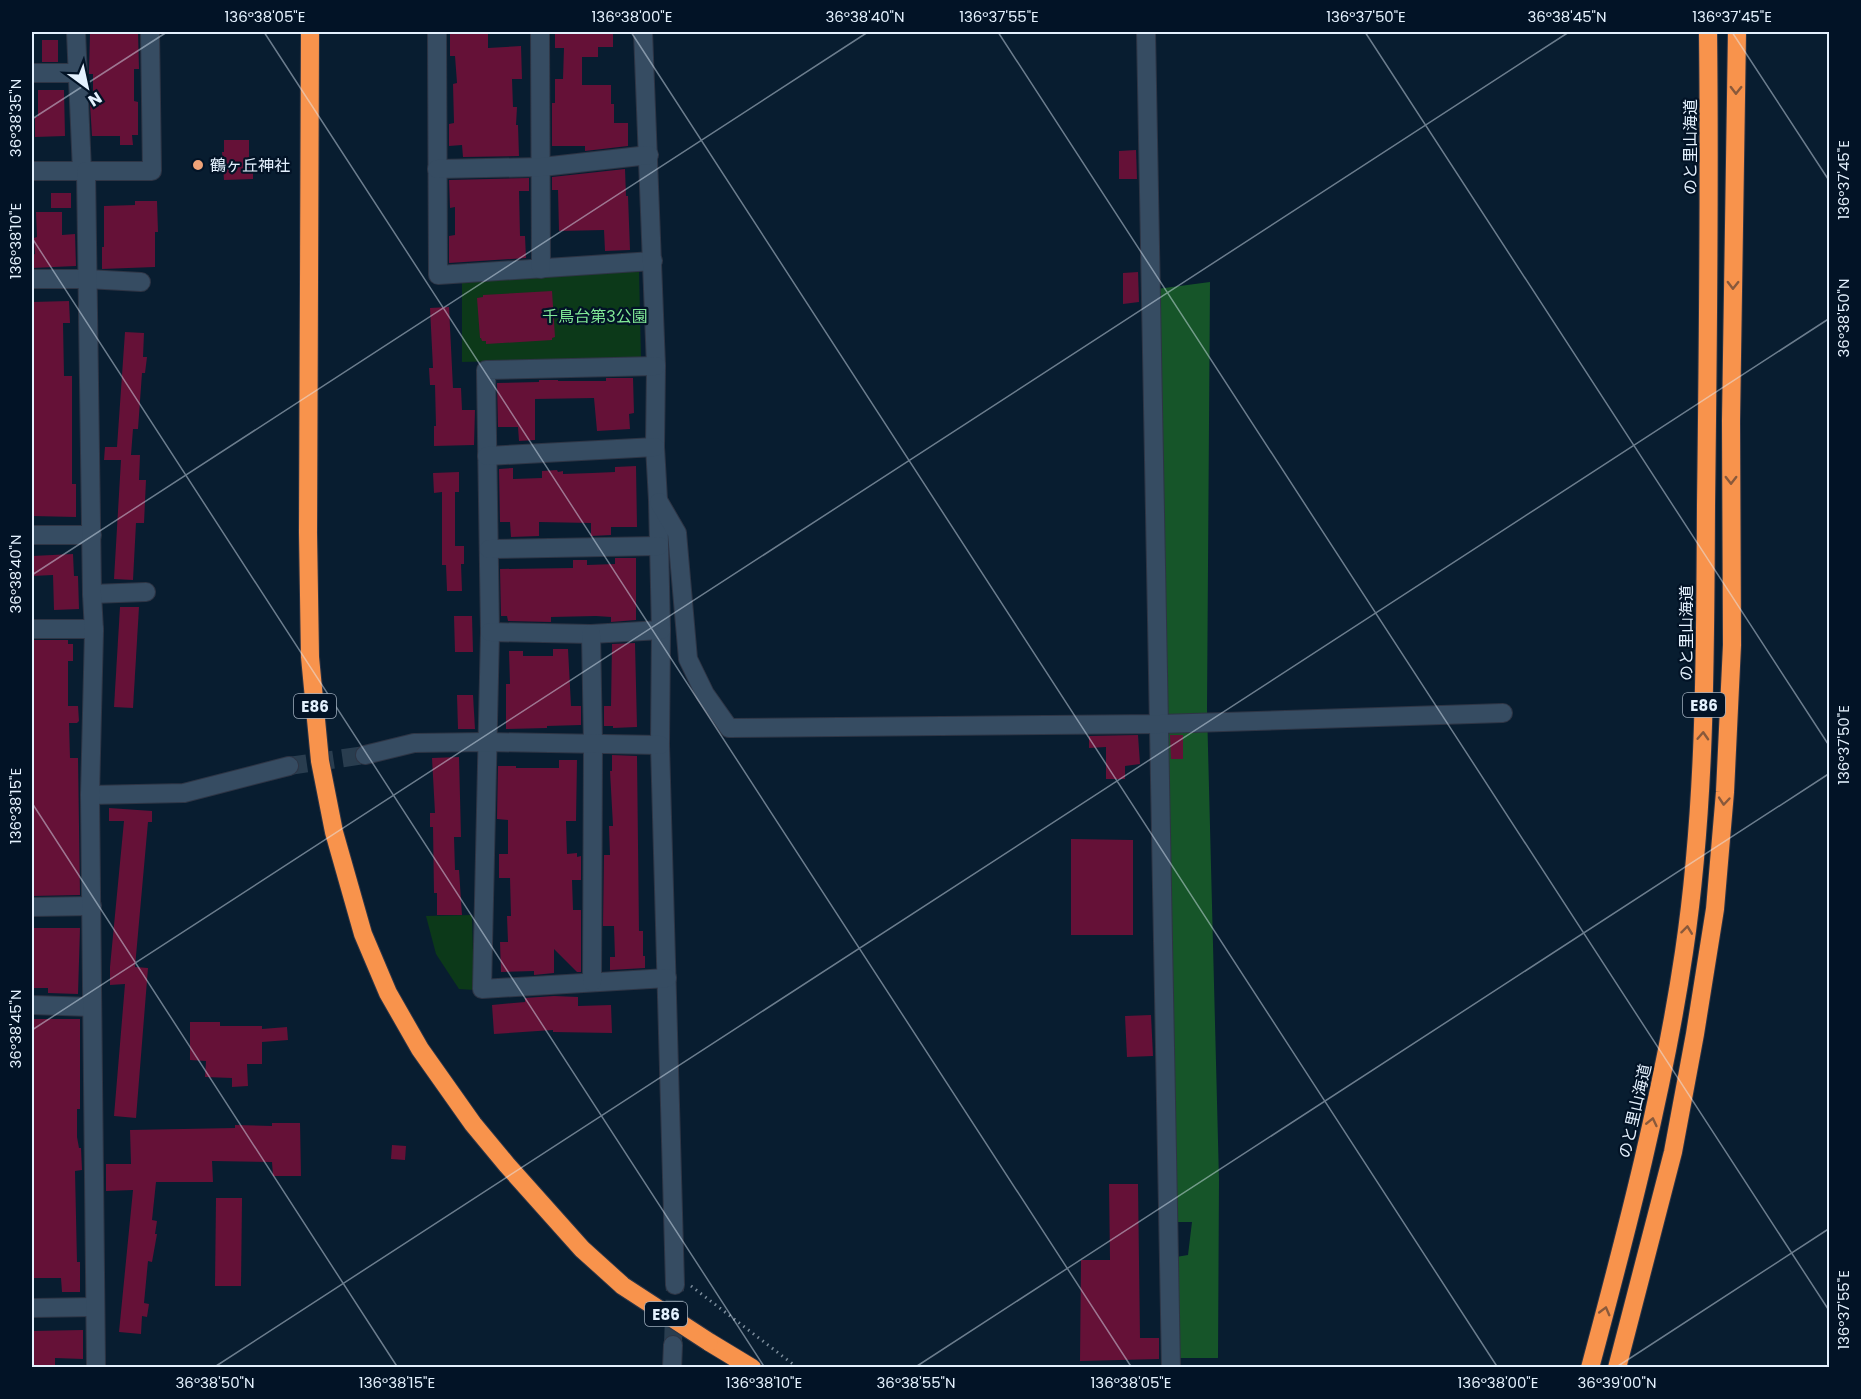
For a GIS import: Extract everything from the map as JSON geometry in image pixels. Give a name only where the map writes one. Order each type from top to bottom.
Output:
[{"type":"highway","name":"E86","points":[[310,32],[308,533],[310,657],[320,761],[334,832],[363,934],[388,993],[420,1049],[473,1124],[582,1249],[623,1286],[752,1368]]},
{"type":"highway","name":"のと里山海道","points":[[1590,1368],[1633,1206],[1666,1064],[1684,950],[1699,822],[1705,693],[1710,155],[1708,32]]},
{"type":"highway","name":"E86","points":[[1617,1368],[1673,1152],[1695,1034],[1716,897],[1725,792],[1732,645],[1731,421],[1737,32]]},
{"type":"street","points":[[76,32],[84,171],[94,629],[90,795],[96,1368]]},
{"type":"street","points":[[32,171],[152,171],[150,32]]},
{"type":"street","points":[[437,32],[438,275],[653,261]]},
{"type":"street","points":[[540,32],[542,269]]},
{"type":"street","points":[[644,32],[656,366],[655,447],[661,630],[660,745],[667,978],[683,1285]]},
{"type":"street","points":[[1146,32],[1171,1368]]},
{"type":"street","points":[[32,73],[78,73]]},
{"type":"street","points":[[437,169],[542,167],[649,155]]},
{"type":"street","points":[[32,279],[141,282]]},
{"type":"street","points":[[656,366],[486,370],[490,632],[482,989],[667,978]]},
{"type":"street","points":[[487,456],[655,447]]},
{"type":"street","points":[[658,500],[677,533],[688,659],[705,694],[729,728],[1160,724],[1503,713]]},
{"type":"street","points":[[32,535],[92,535]]},
{"type":"street","points":[[489,549],[659,546]]},
{"type":"street","points":[[92,594],[146,592]]},
{"type":"street","points":[[32,629],[94,629]]},
{"type":"street","points":[[490,632],[591,634],[661,630]]},
{"type":"street","points":[[591,634],[592,982]]},
{"type":"street","points":[[365,756],[414,743],[660,745]]},
{"type":"street","points":[[90,795],[184,793],[289,766]]},
{"type":"street","points":[[32,907],[92,906]]},
{"type":"street","points":[[32,1005],[92,1007]]},
{"type":"street","points":[[32,1308],[95,1307]]},
{"type":"street","points":[[672,1368],[673,1346]]},
{"type":"path","points":[[683,1285],[798,1368]]},
{"type":"green space","name":"千鳥台第3公園","points":[[639,271],[641,357],[462,362],[462,280]]},
{"type":"green space","points":[[1210,282],[1207,709],[1219,1180],[1218,1358],[1178,1358],[1176,1257],[1188,1255],[1192,1222],[1175,1222],[1157,289]]},
{"type":"green space","points":[[472,915],[474,990],[459,989],[436,954],[426,916]]},
{"type":"building","points":[[90,32],[138,32],[139,69],[134,69],[134,101],[138,102],[138,135],[132,135],[133,145],[120,145],[120,136],[92,136],[90,104],[93,104],[93,74],[89,74]]},
{"type":"building","points":[[450,32],[488,32],[488,48],[521,46],[522,79],[512,79],[513,107],[517,107],[519,156],[463,157],[462,145],[449,146],[449,124],[454,123],[453,84],[457,83],[455,56],[450,56]]},
{"type":"building","points":[[555,32],[613,32],[613,47],[598,47],[598,57],[582,57],[582,85],[611,85],[614,123],[628,123],[628,146],[585,151],[585,146],[552,146],[552,103],[555,103],[555,79],[563,79],[564,48],[555,48]]},
{"type":"building","points":[[42,40],[58,40],[58,62],[42,62]]},
{"type":"building","points":[[38,90],[64,90],[65,136],[35,137]]},
{"type":"building","points":[[224,140],[249,140],[249,161],[253,161],[253,179],[224,180],[222,152],[224,152]]},
{"type":"building","points":[[1136,150],[1137,179],[1119,179],[1119,151]]},
{"type":"building","points":[[625,169],[630,250],[605,251],[604,230],[559,231],[558,190],[552,190],[552,177]]},
{"type":"building","points":[[529,178],[529,191],[519,191],[520,236],[525,236],[526,258],[449,263],[449,236],[455,235],[455,207],[450,208],[449,180]]},
{"type":"building","points":[[51,193],[71,193],[71,208],[51,208]]},
{"type":"building","points":[[135,201],[157,201],[158,232],[155,232],[155,267],[102,269],[104,206],[135,205]]},
{"type":"building","points":[[36,212],[62,212],[62,235],[75,234],[76,266],[32,268],[32,255],[35,254],[34,238],[37,237]]},
{"type":"building","points":[[1138,272],[1139,302],[1123,304],[1123,273]]},
{"type":"building","points":[[552,291],[555,337],[552,340],[486,344],[486,341],[482,341],[477,298],[483,295]]},
{"type":"building","points":[[69,301],[70,323],[63,323],[64,376],[72,376],[72,484],[76,484],[76,517],[32,516],[32,302]]},
{"type":"building","points":[[449,307],[453,388],[461,388],[462,410],[475,410],[474,445],[434,446],[435,385],[430,385],[429,368],[433,368],[430,308]]},
{"type":"building","points":[[125,332],[144,333],[143,357],[147,357],[145,373],[142,373],[138,429],[133,429],[131,455],[140,455],[139,480],[146,480],[144,523],[136,523],[133,580],[114,579],[121,460],[104,460],[105,447],[117,447]]},
{"type":"building","points":[[606,378],[633,378],[634,413],[629,414],[630,429],[597,431],[594,398],[535,399],[535,440],[519,441],[518,427],[498,427],[497,383],[539,382],[539,380],[606,381]]},
{"type":"building","points":[[636,466],[637,527],[611,527],[611,535],[591,536],[591,523],[539,522],[539,536],[511,537],[510,522],[500,522],[499,469],[513,468],[513,479],[542,478],[542,471],[557,470],[558,472],[563,471],[563,474],[615,472],[615,467]]},
{"type":"building","points":[[459,472],[459,492],[455,492],[455,546],[464,546],[464,564],[461,564],[462,591],[447,591],[446,565],[442,565],[442,492],[434,493],[433,473]]},
{"type":"building","points":[[73,554],[74,576],[78,576],[79,609],[54,610],[53,575],[32,576],[32,556]]},
{"type":"building","points":[[615,558],[636,558],[636,620],[611,622],[611,617],[596,616],[551,617],[551,622],[508,621],[507,616],[501,616],[500,569],[573,568],[573,560],[587,560],[587,565],[615,564]]},
{"type":"building","points":[[120,607],[139,607],[133,708],[114,707]]},
{"type":"building","points":[[454,616],[472,616],[473,652],[455,652]]},
{"type":"building","points":[[32,640],[68,640],[68,644],[73,644],[73,661],[68,661],[68,706],[78,706],[79,721],[69,723],[70,758],[78,758],[80,895],[32,896]]},
{"type":"building","points":[[635,643],[637,727],[604,726],[604,706],[611,706],[612,644]]},
{"type":"building","points":[[553,649],[568,649],[571,706],[581,706],[581,725],[506,729],[506,684],[510,684],[509,651],[523,651],[523,656],[553,656]]},
{"type":"building","points":[[457,695],[473,695],[475,729],[458,729]]},
{"type":"building","points":[[1138,735],[1140,764],[1125,766],[1125,779],[1106,779],[1106,747],[1089,748],[1089,736]]},
{"type":"building","points":[[1170,735],[1183,735],[1183,759],[1171,759]]},
{"type":"building","points":[[612,755],[637,756],[639,931],[643,931],[645,968],[610,970],[610,957],[615,957],[614,926],[603,926],[604,855],[610,855],[609,826],[613,826],[610,771],[612,771]]},
{"type":"building","points":[[459,757],[461,837],[454,837],[455,870],[459,870],[462,915],[437,915],[437,893],[434,893],[433,827],[430,827],[430,813],[435,813],[432,758]]},
{"type":"building","points":[[559,760],[577,760],[576,821],[566,821],[567,854],[577,853],[577,857],[581,856],[581,880],[572,880],[573,910],[581,910],[581,972],[577,972],[554,949],[554,973],[534,975],[534,971],[501,972],[500,942],[508,942],[507,916],[511,916],[510,878],[499,878],[499,854],[508,854],[508,820],[497,819],[498,766],[559,768]]},
{"type":"building","points":[[109,808],[152,811],[152,822],[148,822],[135,967],[148,968],[136,1118],[114,1116],[125,984],[110,985],[110,967],[124,821],[109,821]]},
{"type":"building","points":[[1071,839],[1133,840],[1133,935],[1071,935]]},
{"type":"building","points":[[32,928],[80,928],[78,994],[48,993],[48,988],[32,988]]},
{"type":"building","points":[[578,997],[578,1006],[611,1005],[612,1033],[553,1032],[553,1030],[494,1034],[492,1005],[525,1002],[525,998]]},
{"type":"building","points":[[1151,1015],[1153,1056],[1127,1057],[1125,1016]]},
{"type":"building","points":[[32,1019],[80,1019],[80,1109],[77,1109],[77,1137],[79,1148],[81,1148],[82,1170],[75,1171],[80,1292],[62,1292],[61,1278],[32,1278]]},
{"type":"building","points":[[190,1022],[220,1022],[220,1026],[262,1026],[262,1029],[287,1027],[288,1040],[262,1042],[262,1064],[247,1064],[248,1086],[232,1087],[232,1078],[205,1077],[206,1061],[190,1060]]},
{"type":"building","points":[[272,1123],[300,1123],[301,1176],[273,1176],[272,1162],[212,1161],[213,1182],[156,1182],[152,1220],[157,1221],[155,1234],[157,1234],[152,1262],[148,1261],[144,1303],[149,1304],[147,1317],[142,1316],[141,1334],[119,1332],[133,1190],[106,1191],[106,1164],[131,1164],[130,1130],[235,1128],[235,1125],[272,1126]]},
{"type":"building","points":[[392,1145],[406,1146],[405,1160],[391,1159]]},
{"type":"building","points":[[1109,1184],[1138,1184],[1140,1338],[1159,1338],[1159,1359],[1080,1361],[1081,1260],[1110,1260]]},
{"type":"building","points":[[216,1198],[242,1198],[241,1286],[215,1286]]},
{"type":"building","points":[[83,1330],[83,1359],[55,1358],[55,1368],[32,1368],[32,1331]]},
{"type":"tunnel","points":[[289,766],[365,755]]},
{"type":"tunnel","points":[[673,1345],[675,1285]]},
{"type":"place","name":"鶴ヶ丘神社","points":[[198,165]]}]
